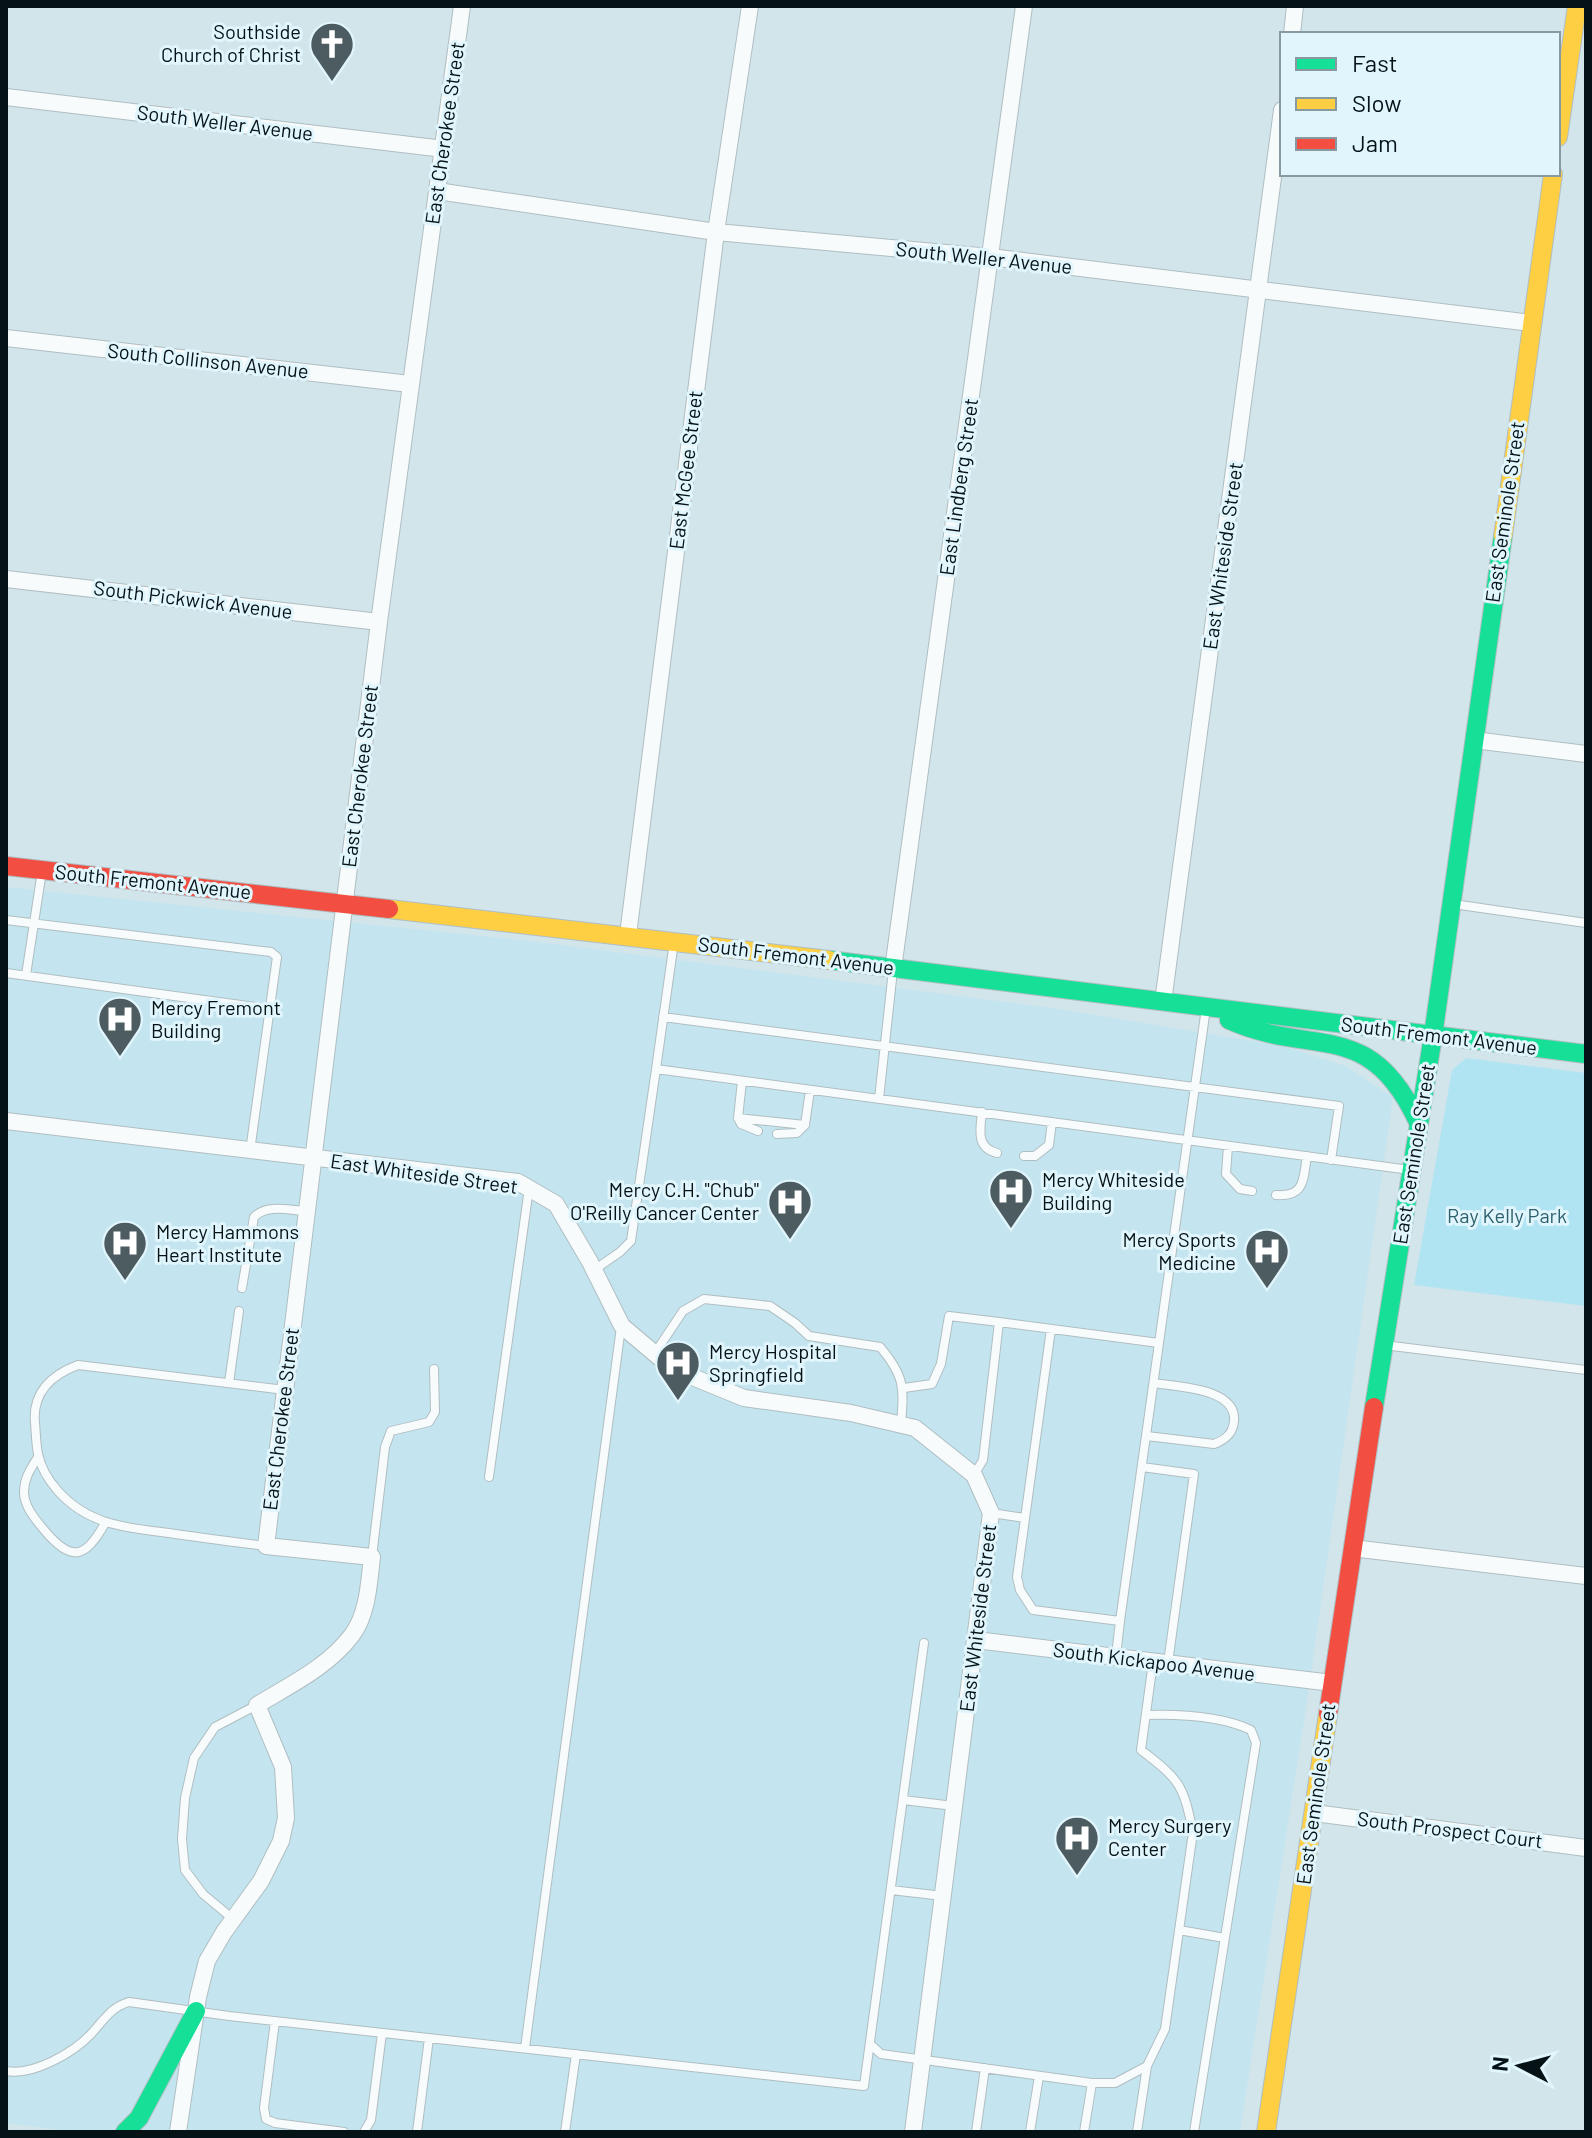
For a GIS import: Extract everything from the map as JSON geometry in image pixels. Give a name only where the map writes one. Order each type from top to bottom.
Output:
[{"type":"street","name":"East Cherokee Street","points":[[266,1546],[379,622],[462,6]]},
{"type":"street","name":"East McGee Street","points":[[628,935],[716,232],[750,6]]},
{"type":"street","name":"East Lindberg Street","points":[[893,969],[1024,6]]},
{"type":"street","points":[[1292,32],[1295,6]]},
{"type":"street","points":[[1560,123],[1577,6]]},
{"type":"street","name":"South Weller Avenue","points":[[6,97],[444,149]]},
{"type":"street","name":"East Whiteside Street","points":[[1163,1002],[1280,126]]},
{"type":"street","name":"East Seminole Street","points":[[1266,2132],[1352,1548],[1433,1036],[1553,176]]},
{"type":"street","name":"South Weller Avenue","points":[[437,191],[716,232],[990,257],[1531,323]]},
{"type":"street","name":"South Collinson Avenue","points":[[6,338],[410,384]]},
{"type":"street","name":"South Pickwick Avenue","points":[[6,579],[379,622]]},
{"type":"street","points":[[1474,740],[1586,754]]},
{"type":"street","name":"South Fremont Avenue","points":[[6,866],[628,935],[1586,1054]]},
{"type":"street","points":[[1206,1007],[1235,1023],[1340,1045],[1371,1057],[1396,1080],[1409,1098],[1419,1123]]},
{"type":"street","name":"East Whiteside Street","points":[[6,1121],[518,1182],[556,1204],[622,1326],[673,1369],[744,1398],[851,1413],[915,1428],[974,1475],[991,1513],[913,2132]]},
{"type":"street","points":[[178,2132],[196,2011],[207,1961],[261,1881],[281,1841],[286,1818],[283,1767],[257,1705],[321,1666],[354,1634],[368,1596],[372,1557],[266,1546]]},
{"type":"street","points":[[1352,1548],[1586,1576]]},
{"type":"street","name":"South Kickapoo Avenue","points":[[976,1640],[1332,1683]]},
{"type":"street","name":"South Prospect Court","points":[[1314,1813],[1586,1848]]},
{"type":"street","points":[[125,2132],[139,2118],[196,2011]]},
{"type":"lane","points":[[26,975],[43,870]]},
{"type":"lane","points":[[1452,904],[1586,923]]},
{"type":"lane","points":[[6,920],[271,952],[277,957],[250,1151]]},
{"type":"lane","points":[[594,1270],[631,1241],[674,941]]},
{"type":"lane","points":[[879,1099],[893,969]]},
{"type":"lane","points":[[6,973],[270,1009]]},
{"type":"lane","points":[[1116,1657],[1206,1007]]},
{"type":"lane","points":[[663,1017],[1339,1106],[1331,1160]]},
{"type":"lane","points":[[656,1069],[1411,1170]]},
{"type":"lane","points":[[742,1081],[738,1118],[741,1124],[758,1131]]},
{"type":"lane","points":[[777,1134],[797,1133],[805,1125],[810,1090]]},
{"type":"lane","points":[[982,1112],[980,1136],[983,1146],[997,1153]]},
{"type":"lane","points":[[738,1118],[805,1125]]},
{"type":"lane","points":[[1024,1156],[1035,1156],[1049,1145],[1052,1122]]},
{"type":"lane","points":[[1228,1146],[1226,1174],[1240,1189],[1252,1191]]},
{"type":"lane","points":[[1276,1195],[1287,1196],[1297,1192],[1303,1183],[1307,1156]]},
{"type":"lane","points":[[489,1477],[529,1188]]},
{"type":"lane","points":[[242,1288],[254,1217],[261,1210],[306,1211]]},
{"type":"lane","points":[[655,1353],[683,1311],[704,1299],[770,1306],[809,1336],[880,1347],[890,1359],[904,1388],[901,1425]]},
{"type":"lane","points":[[229,1383],[239,1311]]},
{"type":"lane","points":[[904,1388],[932,1384],[941,1364],[949,1316],[1159,1343]]},
{"type":"lane","points":[[974,1475],[983,1460],[999,1322]]},
{"type":"lane","points":[[525,2048],[622,1326]]},
{"type":"lane","points":[[1051,1329],[1017,1577],[1020,1590],[1033,1610],[1120,1621]]},
{"type":"lane","points":[[1384,1345],[1586,1370]]},
{"type":"lane","points":[[266,1546],[105,1523],[91,1518],[65,1499],[50,1481],[38,1457],[37,1400],[44,1386],[61,1371],[78,1365],[285,1390]]},
{"type":"lane","points":[[372,1557],[385,1447],[391,1431],[429,1422],[435,1412],[434,1369]]},
{"type":"lane","points":[[1147,1436],[1214,1444],[1231,1433],[1234,1422],[1233,1409],[1227,1400],[1217,1394],[1154,1383]]},
{"type":"lane","points":[[38,1457],[27,1474],[24,1494],[31,1514],[60,1549],[73,1553],[85,1551],[105,1523]]},
{"type":"lane","points":[[1137,2132],[1147,2066],[1165,2029],[1193,1832],[1187,1801],[1178,1781],[1141,1750],[1194,1474],[1142,1467]]},
{"type":"lane","points":[[991,1513],[1025,1518]]},
{"type":"lane","points":[[6,2071],[19,2073],[40,2068],[88,2037],[116,2006],[129,2002],[864,2086],[924,1643]]},
{"type":"lane","points":[[233,1919],[203,1894],[185,1870],[182,1839],[185,1798],[194,1758],[215,1727],[257,1705]]},
{"type":"lane","points":[[1146,1715],[1171,1715],[1238,1724],[1251,1730],[1256,1743],[1194,2132]]},
{"type":"lane","points":[[903,1800],[955,1806]]},
{"type":"lane","points":[[891,1890],[943,1896]]},
{"type":"lane","points":[[1179,1930],[1225,1938]]},
{"type":"lane","points":[[275,2021],[264,2108],[266,2119],[275,2123],[344,2132]]},
{"type":"lane","points":[[364,2132],[371,2120],[382,2033]]},
{"type":"lane","points":[[417,2132],[429,2038]]},
{"type":"lane","points":[[870,2044],[881,2054],[1092,2083],[1115,2083],[1147,2066]]},
{"type":"lane","points":[[565,2132],[576,2054]]},
{"type":"lane","points":[[976,2132],[985,2068]]},
{"type":"lane","points":[[1030,2132],[1039,2076]]},
{"type":"lane","points":[[1084,2132],[1092,2083]]},
{"type":"shaded area","name":"Mercy Hospital Springfield","points":[[6,887],[530,941],[1060,1009],[1284,1046],[1348,1067],[1393,1097],[1306,1708],[1240,2132],[76,2132],[6,2123]]},
{"type":"green space","name":"Ray Kelly Park","points":[[1466,1058],[1586,1073],[1586,1306],[1414,1285],[1452,1070]]},
{"type":"traffic: fast","points":[[1374,1407],[1433,1036],[1503,536]]},
{"type":"traffic: fast","points":[[829,960],[1586,1054]]},
{"type":"traffic: fast","points":[[1229,1020],[1259,1031],[1359,1053],[1380,1067],[1399,1089],[1418,1122]]},
{"type":"traffic: fast","points":[[125,2132],[139,2118],[196,2011]]},
{"type":"traffic: slow","points":[[1560,123],[1577,6]]},
{"type":"traffic: slow","points":[[1503,536],[1553,176]]},
{"type":"traffic: slow","points":[[389,909],[829,960]]},
{"type":"traffic: slow","points":[[1266,2132],[1328,1714]]},
{"type":"traffic: jam","points":[[6,866],[389,909]]},
{"type":"traffic: jam","points":[[1328,1714],[1374,1407]]},
{"type":"place","name":"Southside Church of Christ","points":[[332,83]]},
{"type":"place","name":"Mercy Fremont Building","points":[[120,1058]]},
{"type":"place","name":"Mercy Whiteside Building","points":[[1011,1230]]},
{"type":"place","name":"Mercy C.H. \"Chub\" O'Reilly Cancer Center","points":[[790,1241]]},
{"type":"place","name":"Mercy Hammons Heart Institute","points":[[125,1282]]},
{"type":"place","name":"Mercy Sports Medicine","points":[[1267,1290]]},
{"type":"place","name":"Mercy Hospital Springfield","points":[[678,1402]]},
{"type":"place","name":"Mercy Surgery Center","points":[[1077,1877]]}]
